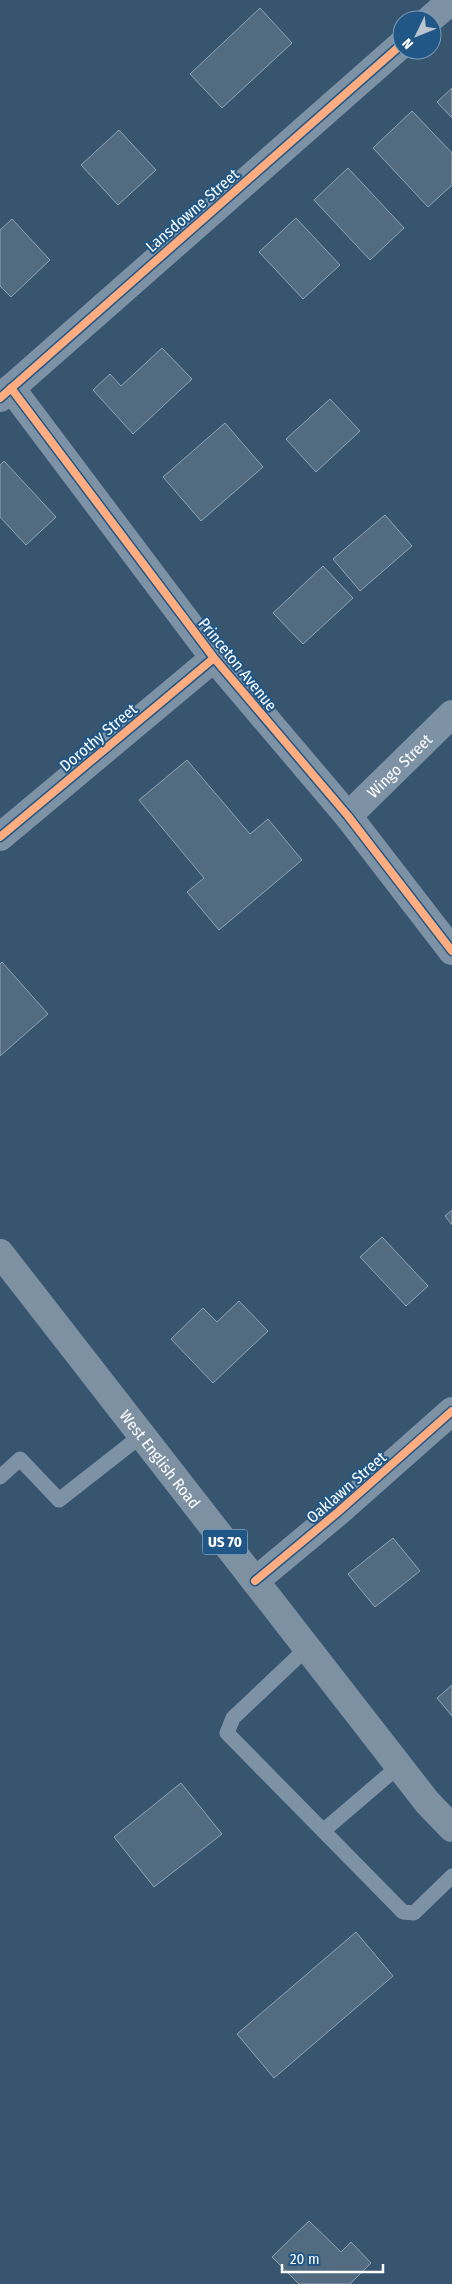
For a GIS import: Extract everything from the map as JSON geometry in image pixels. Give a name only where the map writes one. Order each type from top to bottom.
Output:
[{"type":"main road","name":"West English Road","points":[[0,1253],[427,1802],[452,1828]]},
{"type":"street","points":[[440,10],[452,0]]},
{"type":"street","name":"Lansdowne Street","points":[[6,393],[392,53]]},
{"type":"street","name":"Princeton Avenue","points":[[6,393],[214,658],[348,816],[452,951]]},
{"type":"street","name":"Dorothy Street","points":[[2,831],[214,658]]},
{"type":"street","name":"Wingo Street","points":[[348,816],[452,714]]},
{"type":"street","name":"Oaklawn Street","points":[[255,1581],[338,1512],[452,1411]]},
{"type":"lane","points":[[0,1477],[20,1459],[59,1500],[142,1435]]},
{"type":"lane","points":[[307,1648],[233,1718],[227,1733],[402,1912],[414,1913],[452,1876]]},
{"type":"lane","points":[[323,1831],[399,1766]]},
{"type":"building","points":[[260,8],[292,43],[222,108],[190,74]]},
{"type":"building","points":[[452,88],[452,118],[437,102]]},
{"type":"building","points":[[412,111],[452,153],[452,185],[428,207],[373,148]]},
{"type":"building","points":[[119,130],[156,170],[118,205],[81,165]]},
{"type":"building","points":[[348,168],[404,228],[370,260],[314,200]]},
{"type":"building","points":[[296,218],[340,265],[303,299],[259,252]]},
{"type":"building","points":[[12,219],[50,260],[11,297],[0,286],[0,230]]},
{"type":"building","points":[[162,348],[192,379],[133,434],[93,390],[110,374],[121,386]]},
{"type":"building","points":[[330,399],[360,431],[316,472],[286,439]]},
{"type":"building","points":[[225,423],[263,467],[201,521],[163,477]]},
{"type":"building","points":[[4,461],[56,517],[26,545],[0,517],[0,465]]},
{"type":"building","points":[[385,515],[412,546],[360,591],[333,559]]},
{"type":"building","points":[[323,566],[353,598],[303,644],[273,613]]},
{"type":"building","points":[[187,760],[250,834],[268,819],[302,860],[219,930],[187,892],[204,878],[139,800]]},
{"type":"building","points":[[2,962],[48,1014],[0,1056],[0,964]]},
{"type":"building","points":[[452,1210],[452,1225],[445,1216]]},
{"type":"building","points":[[382,1237],[428,1286],[406,1306],[360,1257]]},
{"type":"building","points":[[239,1301],[268,1331],[213,1383],[171,1339],[203,1308],[217,1322]]},
{"type":"building","points":[[393,1538],[420,1571],[375,1607],[348,1574]]},
{"type":"building","points":[[452,1685],[452,1716],[437,1698]]},
{"type":"building","points":[[181,1783],[222,1834],[154,1887],[114,1837]]},
{"type":"building","points":[[356,1932],[393,1976],[274,2078],[237,2034]]},
{"type":"building","points":[[309,2221],[341,2252],[351,2242],[371,2263],[350,2284],[299,2284],[272,2257]]},
{"type":"cycle path","points":[[0,398],[392,53]]},
{"type":"cycle path","points":[[11,388],[214,658],[348,816],[452,951]]},
{"type":"cycle path","points":[[0,837],[214,658]]},
{"type":"cycle path","points":[[255,1581],[338,1512],[452,1411]]}]
